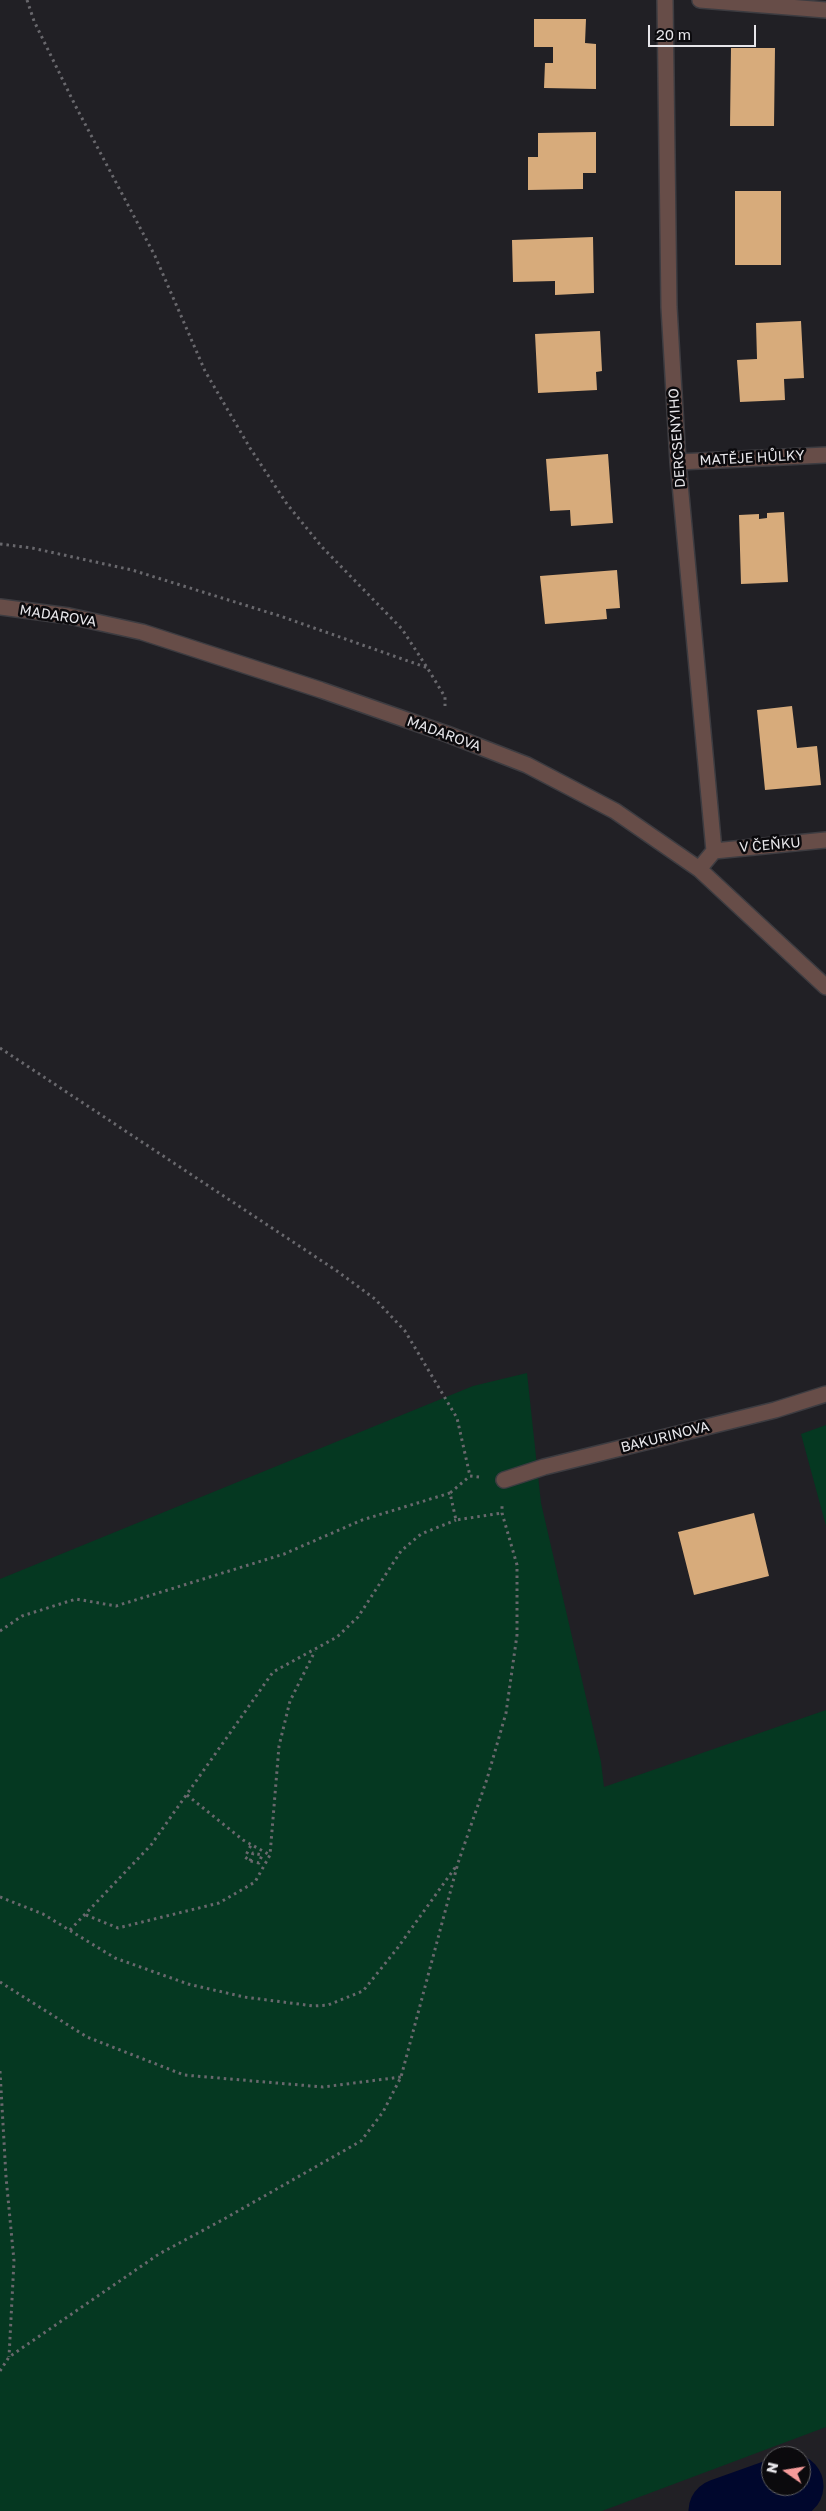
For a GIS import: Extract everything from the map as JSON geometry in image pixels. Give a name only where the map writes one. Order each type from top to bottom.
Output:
[{"type":"street","name":"DERCSENYIHO","points":[[665,0],[670,307],[678,462],[714,850]]},
{"type":"street","points":[[700,0],[826,10]]},
{"type":"street","name":"MATĚJE HŮLKY","points":[[678,462],[826,455]]},
{"type":"street","name":"MADAROVA","points":[[0,607],[68,616],[142,632],[232,660],[447,734],[527,765],[615,812],[699,868],[826,987]]},
{"type":"street","name":"V ČEŇKU","points":[[714,850],[826,840]]},
{"type":"street","points":[[699,868],[714,850]]},
{"type":"street","name":"BAKURINOVA","points":[[504,1480],[544,1467],[775,1410],[826,1394]]},
{"type":"path","points":[[26,0],[34,21],[75,105],[155,256],[205,371],[250,448],[287,504],[322,547],[402,630],[428,668],[444,697],[447,734]]},
{"type":"path","points":[[0,544],[32,548],[132,570],[280,616],[428,668]]},
{"type":"path","points":[[0,1048],[337,1271],[375,1299],[405,1331],[457,1418],[470,1476]]},
{"type":"path","points":[[0,1632],[22,1616],[76,1599],[116,1606],[284,1554],[362,1520],[450,1493],[470,1476],[504,1480],[502,1513],[517,1564],[517,1635],[506,1713],[487,1779],[458,1864],[401,2077],[383,2112],[361,2141],[224,2219],[158,2254],[9,2357],[0,2371]]},
{"type":"path","points":[[450,1493],[456,1520]]},
{"type":"path","points":[[70,1930],[151,1845],[273,1672],[337,1638],[358,1617],[401,1551],[421,1534],[456,1520],[502,1513]]},
{"type":"path","points":[[85,1915],[118,1928],[219,1903],[255,1882],[270,1855],[279,1746],[290,1701],[316,1650]]},
{"type":"path","points":[[187,1796],[251,1845],[270,1855]]},
{"type":"path","points":[[250,1861],[245,1857],[251,1845]]},
{"type":"path","points":[[0,1898],[43,1914],[115,1958],[188,1984],[244,1997],[314,2006],[328,2005],[363,1991],[396,1950],[458,1864]]},
{"type":"path","points":[[0,1982],[87,2037],[184,2075],[323,2087],[401,2077]]},
{"type":"path","points":[[0,2071],[6,2177],[14,2261],[9,2357]]},
{"type":"green space","points":[[527,1373],[541,1503],[601,1762],[604,1787],[826,1710],[826,2427],[775,2446],[761,2446],[761,2451],[602,2511],[0,2511],[0,1579],[473,1386]]},
{"type":"green space","points":[[826,1425],[826,1526],[801,1434]]},
{"type":"building","points":[[534,19],[586,19],[585,43],[596,44],[596,89],[544,88],[545,63],[553,63],[553,47],[534,47]]},
{"type":"building","points":[[731,48],[775,48],[774,126],[730,126]]},
{"type":"building","points":[[596,132],[596,173],[583,173],[583,189],[528,190],[528,157],[538,157],[538,133]]},
{"type":"building","points":[[735,191],[781,191],[781,265],[735,265]]},
{"type":"building","points":[[593,237],[594,293],[555,295],[555,281],[513,282],[512,240]]},
{"type":"building","points":[[801,321],[804,378],[784,379],[785,400],[740,402],[737,360],[757,359],[756,323]]},
{"type":"building","points":[[600,331],[602,371],[596,372],[597,390],[538,393],[535,334]]},
{"type":"building","points":[[608,454],[613,523],[571,526],[570,510],[550,511],[546,459]]},
{"type":"building","points":[[784,512],[788,582],[741,584],[739,515],[759,514],[759,519],[767,518],[767,513]]},
{"type":"building","points":[[617,570],[620,608],[606,609],[607,619],[545,624],[540,576]]},
{"type":"building","points":[[792,706],[797,748],[817,746],[821,785],[765,790],[757,710]]},
{"type":"building","points":[[754,1513],[769,1576],[694,1595],[678,1532]]},
{"type":"waterway","points":[[721,2511],[763,2496]]}]
